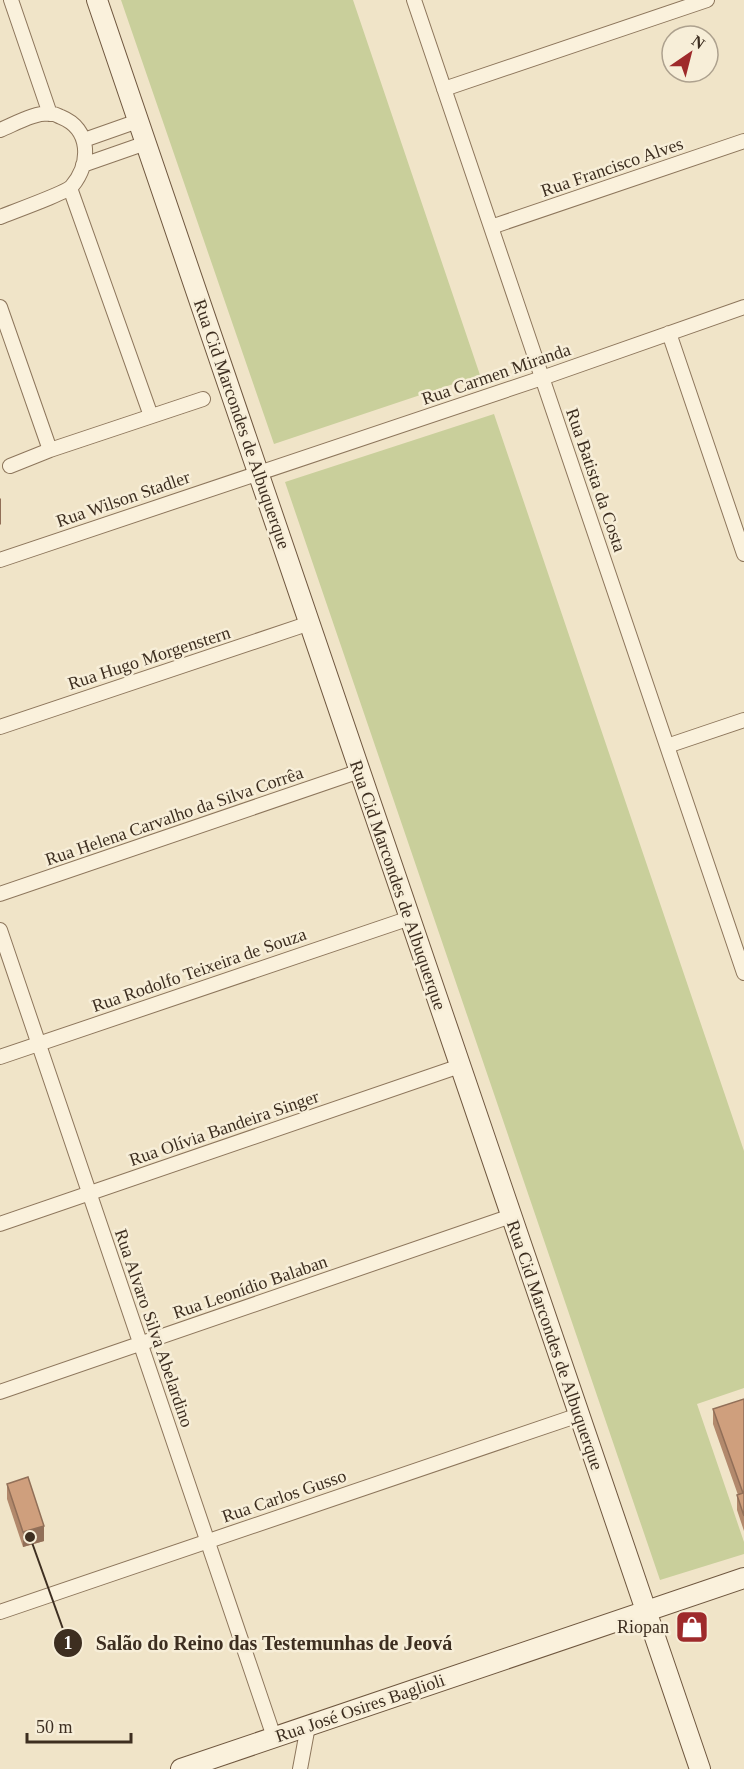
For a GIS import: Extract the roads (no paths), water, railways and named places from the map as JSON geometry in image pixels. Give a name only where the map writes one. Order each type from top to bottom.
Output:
[{"type":"street","points":[[11,0],[50,114]]},
{"type":"street","name":"Rua Cid Marcondes de Albuquerque","points":[[97,0],[646,1611],[697,1768]]},
{"type":"street","name":"Rua Batista da Costa","points":[[414,0],[744,972]]},
{"type":"street","points":[[444,89],[707,0]]},
{"type":"street","points":[[0,130],[39,115],[50,114],[72,121],[81,132],[85,157],[70,188],[0,217]]},
{"type":"street","points":[[84,140],[138,121]]},
{"type":"street","name":"Rua Francisco Alves","points":[[491,227],[744,141]]},
{"type":"street","points":[[83,165],[146,143]]},
{"type":"street","points":[[70,188],[151,416]]},
{"type":"street","points":[[0,307],[50,450]]},
{"type":"street","name":"Rua Carmen Miranda","points":[[258,473],[542,378],[744,307]]},
{"type":"street","points":[[669,333],[744,554]]},
{"type":"street","points":[[10,466],[50,450],[203,399]]},
{"type":"street","name":"Rua Wilson Stadler","points":[[0,560],[258,473]]},
{"type":"street","name":"Rua Hugo Morgenstern","points":[[0,727],[310,623]]},
{"type":"street","points":[[667,746],[744,720]]},
{"type":"street","name":"Rua Helena Carvalho da Silva Corrêa","points":[[0,894],[360,771]]},
{"type":"street","name":"Rua Rodolfo Teixeira de Souza","points":[[0,1057],[410,918]]},
{"type":"street","name":"Rua Alvaro Silva Abelardino","points":[[0,930],[274,1737]]},
{"type":"street","name":"Rua Olívia Bandeira Singer","points":[[0,1224],[460,1066]]},
{"type":"street","name":"Rua Leonídio Balaban","points":[[0,1392],[511,1216]]},
{"type":"street","name":"Rua Carlos Gusso","points":[[0,1612],[579,1414]]},
{"type":"street","name":"Rua José Osires Baglioli","points":[[181,1769],[744,1578]]},
{"type":"street","points":[[300,1769],[308,1726]]},
{"type":"place","name":"Salão do Reino das Testemunhas de Jeová","points":[[30,1537]]},
{"type":"place","name":"Riopan","points":[[692,1627]]}]
